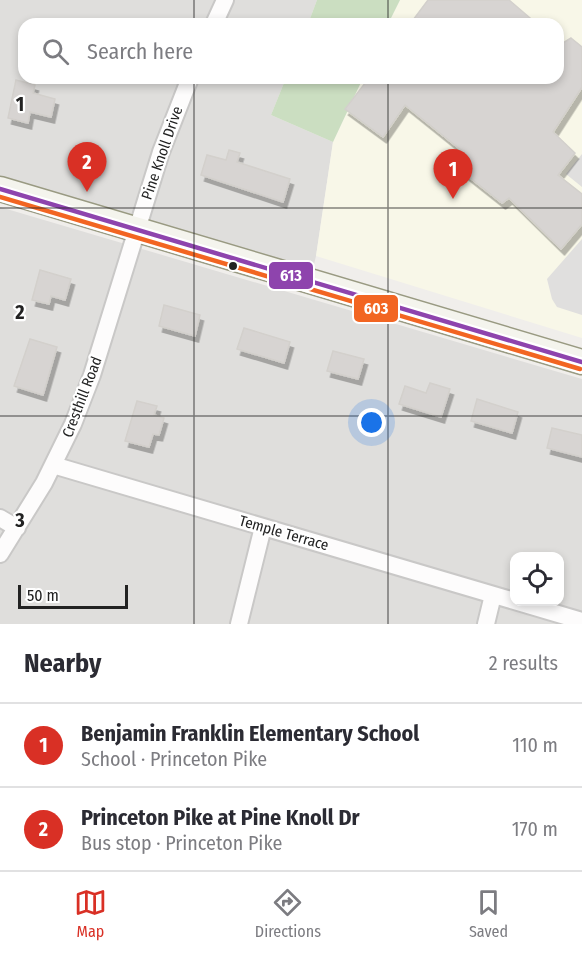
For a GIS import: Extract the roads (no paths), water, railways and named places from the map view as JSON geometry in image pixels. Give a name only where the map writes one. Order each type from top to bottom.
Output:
[{"type":"main road","points":[[0,189],[582,362]]},
{"type":"street","points":[[217,18],[225,0]]},
{"type":"street","name":"Pine Knoll Drive","points":[[137,229],[161,152],[188,84]]},
{"type":"street","name":"Cresthill Road","points":[[0,554],[18,528],[73,424],[92,375],[137,229]]},
{"type":"street","name":"Temple Terrace","points":[[53,465],[582,621]]},
{"type":"street","points":[[0,518],[18,528]]},
{"type":"street","points":[[239,624],[263,528]]},
{"type":"street","points":[[486,624],[493,595]]},
{"type":"place","name":"Princeton Pike at Pine Knoll Dr","points":[[87,192]]},
{"type":"place","name":"Benjamin Franklin Elementary School","points":[[453,199]]}]
